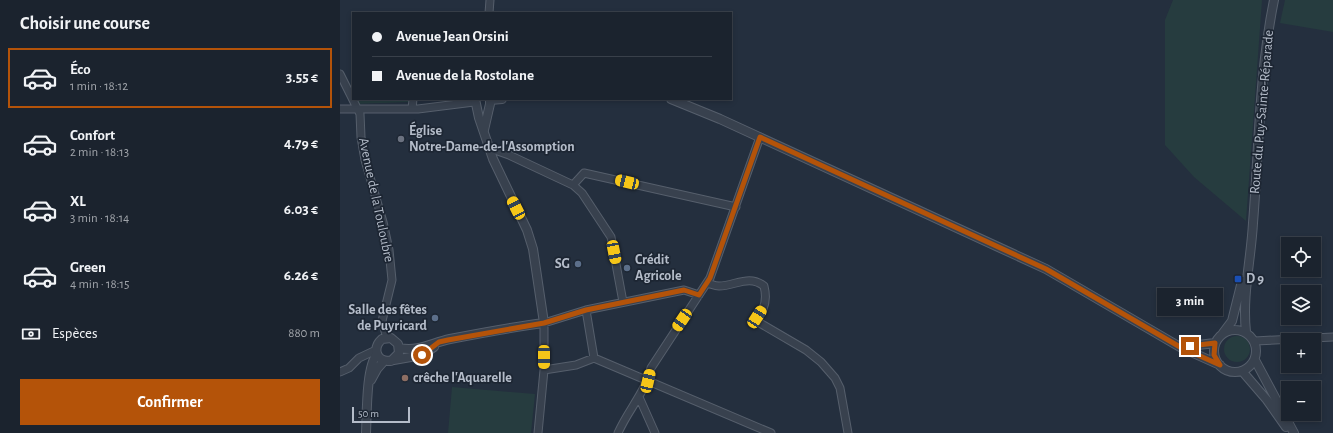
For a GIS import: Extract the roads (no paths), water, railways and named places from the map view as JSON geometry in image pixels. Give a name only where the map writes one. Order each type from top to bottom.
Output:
[{"type":"street","points":[[489,12],[490,0]]},
{"type":"street","name":"Route du Puy-Sainte-Réparade","points":[[1246,332],[1245,290],[1253,225],[1262,81],[1268,29],[1274,0]]},
{"type":"street","name":"Avenue de la Touloubre","points":[[340,74],[352,99]]},
{"type":"street","name":"Avenue de la Touloubre","points":[[352,100],[360,114],[361,137],[365,160],[383,222],[389,250],[392,280],[382,320],[386,338]]},
{"type":"street","points":[[412,109],[413,100]]},
{"type":"street","points":[[673,100],[760,137],[1046,269],[1180,347],[1230,371],[1242,371],[1252,365],[1257,354],[1255,341],[1246,332],[1234,329],[1222,334],[1215,343],[1214,355],[1220,365]]},
{"type":"street","points":[[475,103],[481,110],[490,102]]},
{"type":"street","points":[[484,131],[490,102]]},
{"type":"street","points":[[340,109],[412,109],[475,103]]},
{"type":"street","points":[[475,103],[489,148],[504,186],[527,230],[533,249],[544,323],[544,370],[538,433]]},
{"type":"street","points":[[618,433],[626,415],[648,381],[651,368],[707,283],[736,207],[760,137]]},
{"type":"street","points":[[489,148],[509,155],[573,185],[582,193],[611,237],[623,302]]},
{"type":"street","points":[[573,185],[584,172],[736,207]]},
{"type":"street","name":"Route du Puy-Sainte-Réparade","points":[[1222,334],[1232,321],[1253,225]]},
{"type":"street","points":[[707,283],[718,286],[752,280],[758,281],[764,286],[765,300],[757,317],[758,322],[806,350],[821,362],[835,378],[840,388],[848,433]]},
{"type":"street","points":[[399,348],[420,349],[439,342],[513,327],[544,323],[586,310],[684,290],[699,295]]},
{"type":"street","points":[[586,310],[594,358]]},
{"type":"street","points":[[1255,341],[1333,337]]},
{"type":"street","points":[[366,433],[370,372],[373,359],[379,342],[386,338],[395,340],[399,348],[399,353],[377,369],[370,383]]},
{"type":"street","points":[[376,352],[388,361],[422,355],[439,342]]},
{"type":"street","points":[[1180,347],[1215,343]]},
{"type":"street","points":[[340,372],[349,368],[359,358],[376,352]]},
{"type":"street","points":[[544,370],[576,365],[594,358],[771,433]]},
{"type":"street","points":[[1255,360],[1294,433]]},
{"type":"street","points":[[1242,371],[1267,400],[1290,433]]},
{"type":"street","points":[[639,397],[655,433]]},
{"type":"place","name":"Église Notre-Dame-de-l'Assomption","points":[[401,139]]},
{"type":"place","name":"SG","points":[[578,264]]},
{"type":"place","name":"Crédit Agricole","points":[[627,268]]},
{"type":"place","name":"D 9","points":[[1238,279]]},
{"type":"place","name":"Salle des fêtes de Puyricard","points":[[435,318]]},
{"type":"place","name":"crêche l'Aquarelle","points":[[405,378]]}]
